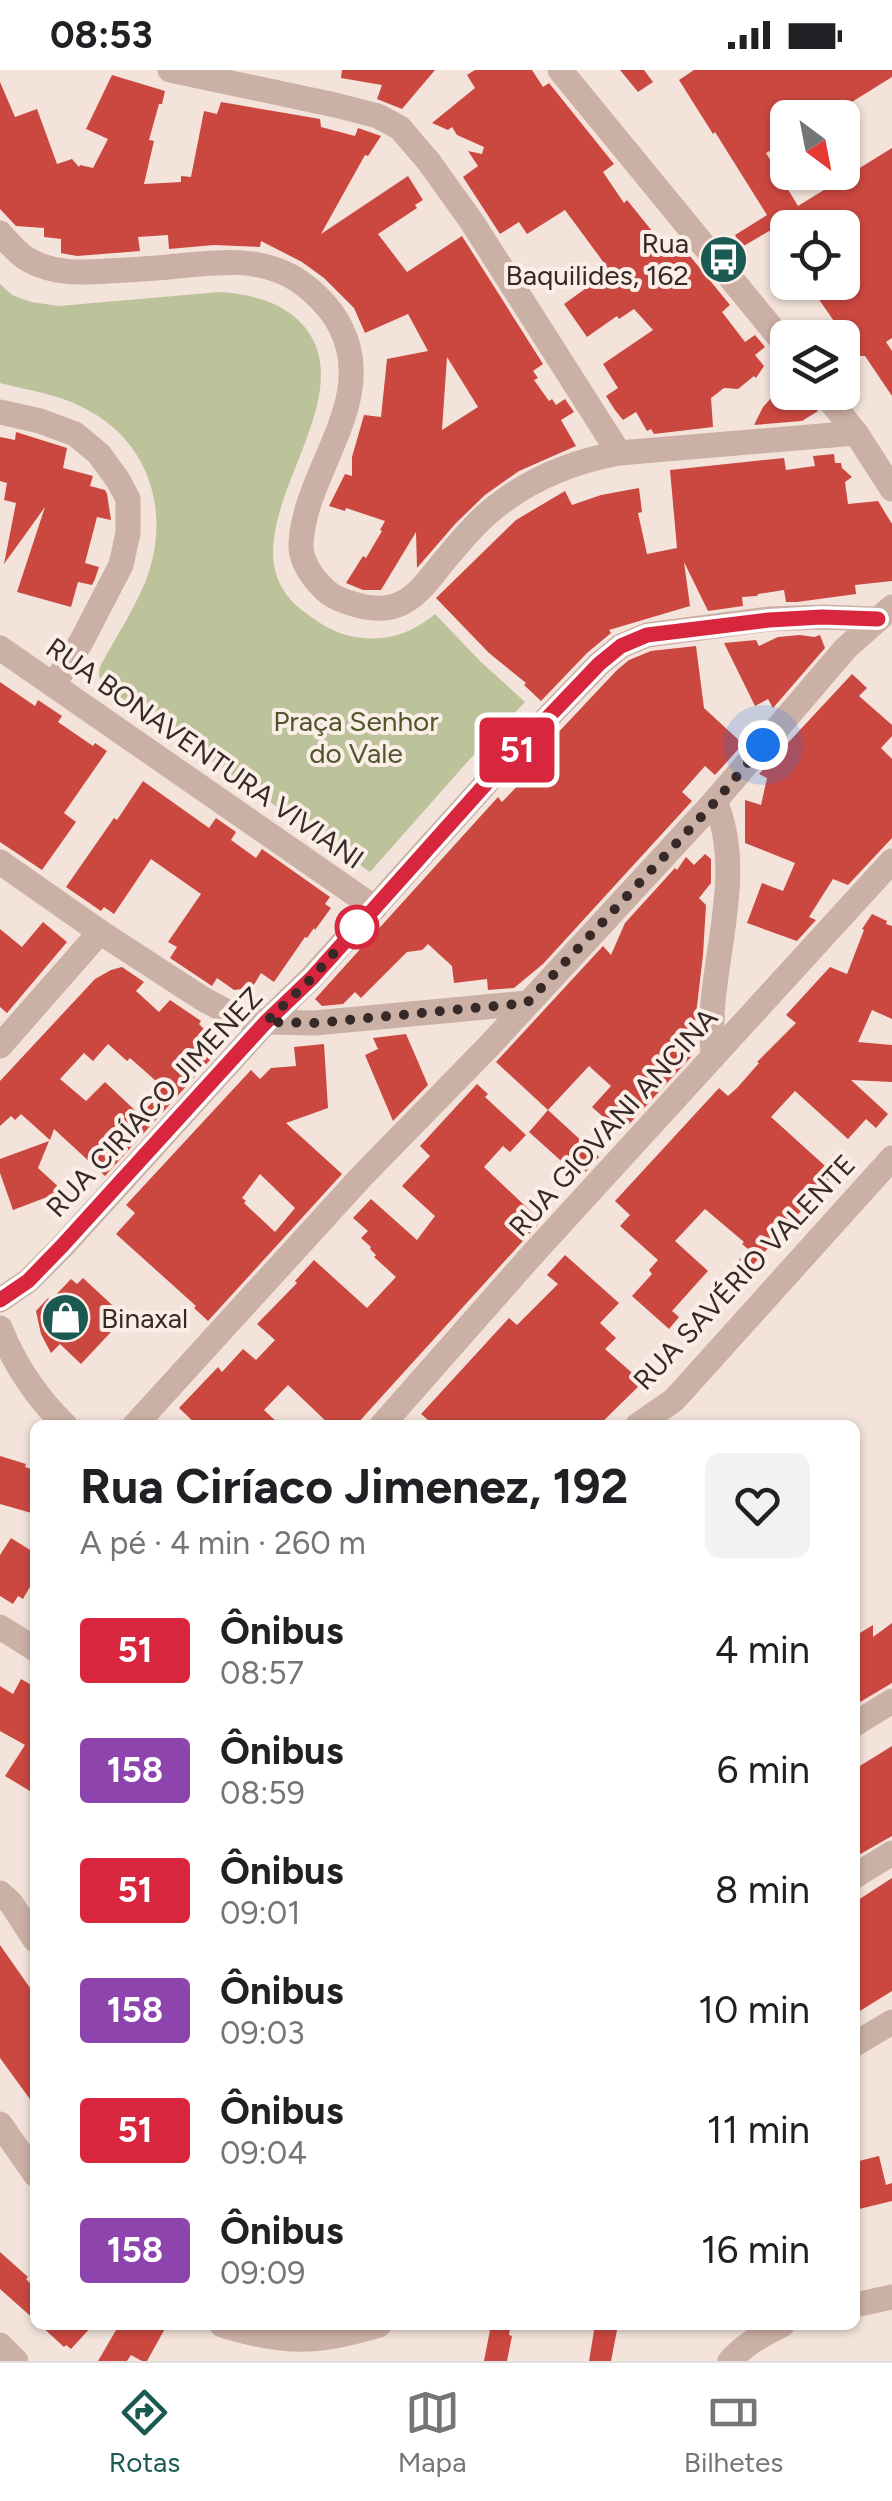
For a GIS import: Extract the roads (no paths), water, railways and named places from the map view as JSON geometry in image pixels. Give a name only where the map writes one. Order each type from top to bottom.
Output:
[{"type":"street","points":[[170,70],[335,105],[378,116],[400,128],[472,222],[620,453]]},
{"type":"street","points":[[560,70],[770,326]]},
{"type":"street","points":[[0,233],[25,258],[48,268],[78,273],[249,262],[297,280],[334,314],[346,337],[353,368],[348,401],[316,486],[300,546],[315,580],[343,601],[377,608],[404,602],[500,503],[556,470],[588,459],[856,433]]},
{"type":"street","points":[[837,410],[892,489]]},
{"type":"street","points":[[0,412],[75,434],[99,454],[128,500],[128,533],[121,565],[54,684]]},
{"type":"street","points":[[140,1420],[362,1176],[489,1046],[716,801],[846,648],[885,613]]},
{"type":"street","name":"RUA CIRÍACO JIMENEZ","points":[[0,1300],[28,1281],[62,1246],[266,1022],[312,978],[508,759],[621,646],[647,635],[749,622],[885,613]]},
{"type":"street","name":"RUA BONAVENTURA VIVIANI","points":[[0,648],[375,908]]},
{"type":"street","points":[[714,1057],[712,1006],[728,874],[726,833],[716,801]]},
{"type":"street","name":"RUA GIOVANI ANCINA","points":[[386,1420],[892,861]]},
{"type":"street","points":[[0,862],[100,932],[235,1016],[266,1022],[316,1023],[527,1003]]},
{"type":"street","points":[[0,1046],[100,932]]},
{"type":"street","name":"RUA SAVÉRIO VALENTE","points":[[645,1420],[674,1400],[892,1158]]},
{"type":"street","points":[[0,1328],[28,1383],[61,1420]]},
{"type":"street","points":[[0,1627],[30,1645]]},
{"type":"street","points":[[860,1721],[892,1701]]},
{"type":"street","points":[[860,1873],[892,1853]]},
{"type":"street","points":[[15,1902],[30,1930]]},
{"type":"street","points":[[860,2041],[892,2022]]},
{"type":"street","points":[[0,2124],[30,2167]]},
{"type":"street","points":[[860,2304],[892,2297]]},
{"type":"street","points":[[241,2330],[330,2350],[369,2330]]},
{"type":"street","points":[[730,2361],[758,2336],[771,2330]]},
{"type":"street","points":[[0,2345],[16,2361]]},
{"type":"place","name":"Rua Baquilides, 162","points":[[724,259]]},
{"type":"place","name":"Binaxal","points":[[66,1318]]},
{"type":"park label","name":"Praça Senhor do Vale","points":[[356,737]]}]
